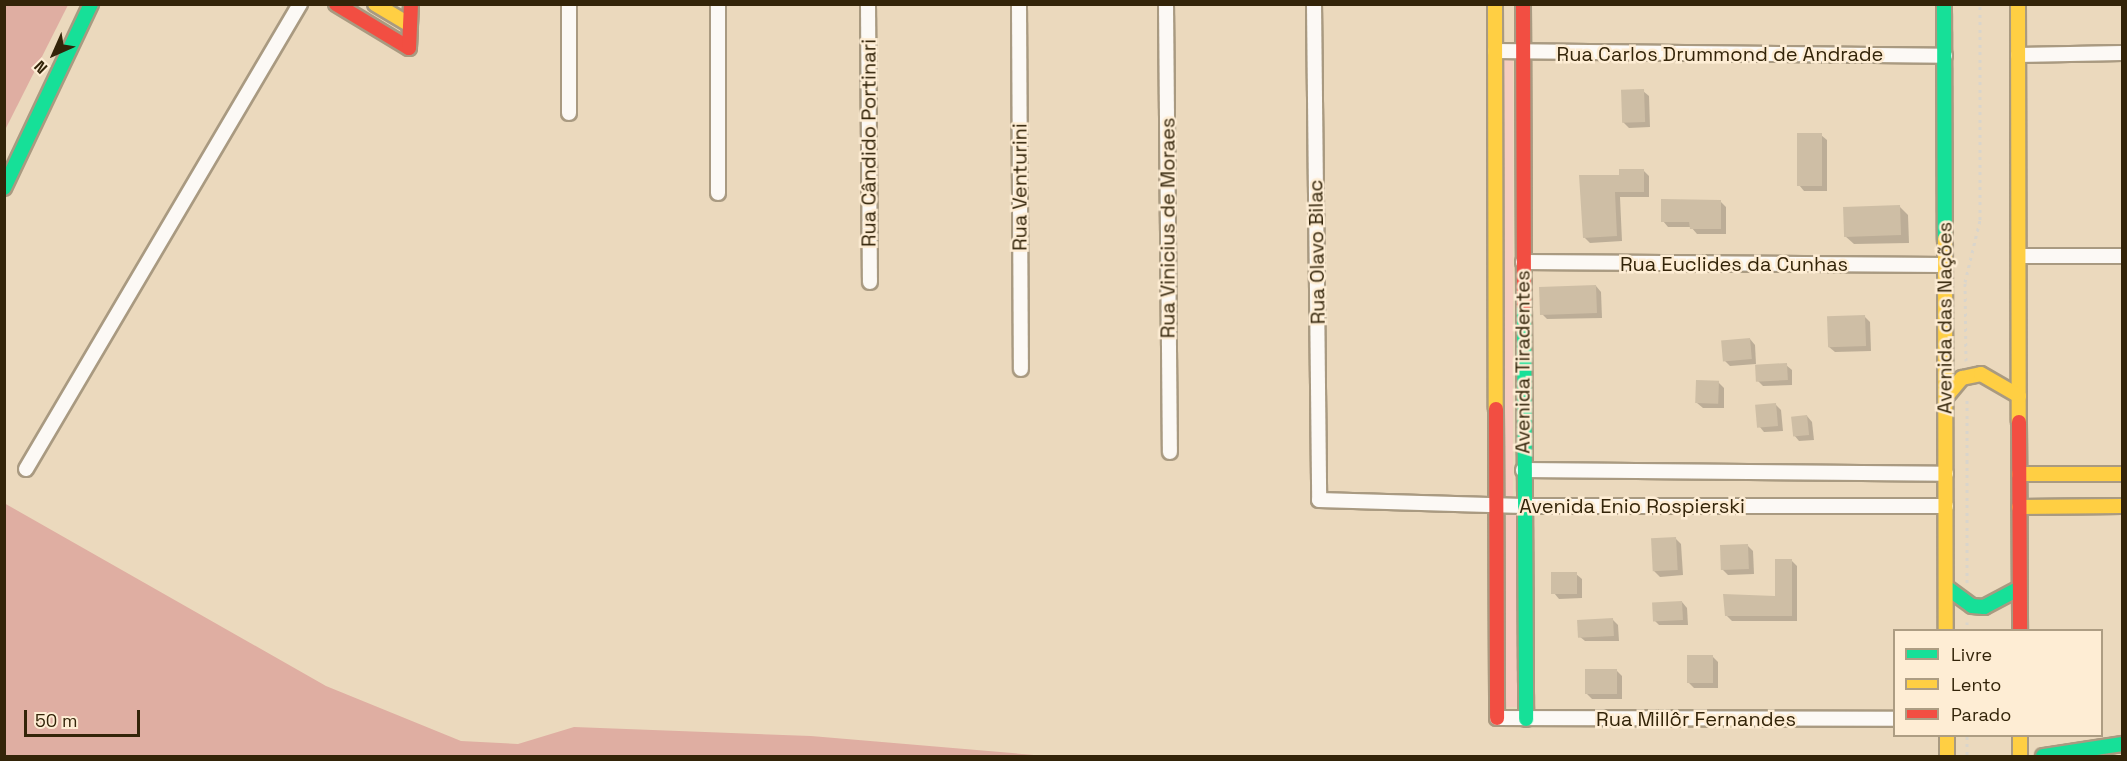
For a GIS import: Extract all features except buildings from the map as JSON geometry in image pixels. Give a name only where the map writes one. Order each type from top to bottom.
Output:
[{"type":"street","points":[[4,188],[91,4]]},
{"type":"street","points":[[26,469],[300,4]]},
{"type":"street","points":[[336,4],[409,48],[411,4]]},
{"type":"street","points":[[375,4],[410,25]]},
{"type":"street","points":[[569,4],[569,113]]},
{"type":"street","points":[[718,4],[718,193]]},
{"type":"street","name":"Rua Cândido Portinari","points":[[868,4],[870,282]]},
{"type":"street","name":"Rua Venturini","points":[[1019,4],[1021,369]]},
{"type":"street","name":"Rua Vinicius de Moraes","points":[[1166,4],[1170,452]]},
{"type":"street","name":"Rua Olavo Bilac","points":[[1314,4],[1319,500]]},
{"type":"street","name":"Avenida Tiradentes","points":[[1495,4],[1497,718]]},
{"type":"street","name":"Avenida Tiradentes","points":[[1523,4],[1523,506],[1526,719]]},
{"type":"street","name":"Avenida das Nações","points":[[1944,4],[1946,629]]},
{"type":"street","points":[[2018,4],[2019,629]]},
{"type":"street","name":"Rua Carlos Drummond de Andrade","points":[[1495,51],[1945,56]]},
{"type":"street","points":[[2018,55],[2122,54]]},
{"type":"street","points":[[2019,256],[2122,256]]},
{"type":"street","name":"Rua Euclides da Cunhas","points":[[1523,262],[1945,266]]},
{"type":"street","points":[[1946,397],[1966,376],[1990,377],[2019,396]]},
{"type":"street","name":"Avenida Enio Rospierski","points":[[1523,470],[1946,474]]},
{"type":"street","points":[[2019,474],[2122,474]]},
{"type":"street","name":"Avenida Enio Rospierski","points":[[1319,500],[1523,506],[1946,506]]},
{"type":"street","points":[[2019,507],[2122,506]]},
{"type":"street","points":[[1946,587],[1967,603],[1994,605],[2019,588]]},
{"type":"street","name":"Rua Millôr Fernandes","points":[[1497,718],[1893,718]]},
{"type":"street","points":[[1947,737],[1947,756]]},
{"type":"street","points":[[2020,737],[2020,756]]},
{"type":"street","points":[[2043,756],[2122,744]]},
{"type":"path","points":[[1967,629],[1965,282],[1980,220],[1980,4]]},
{"type":"path","points":[[1967,737],[1967,756]]},
{"type":"shaded area","points":[[4,5],[68,5],[5,130]]},
{"type":"shaded area","points":[[1499,60],[1513,60],[1513,498],[1499,498]]},
{"type":"shaded area","points":[[4,503],[326,686],[461,741],[518,744],[574,727],[811,736],[1046,756],[5,756]]},
{"type":"shaded area","points":[[1506,512],[1517,512],[1517,707],[1506,707]]},
{"type":"traffic: fast","points":[[4,188],[91,4]]},
{"type":"traffic: fast","points":[[1944,4],[1945,239]]},
{"type":"traffic: fast","points":[[1524,305],[1526,719]]},
{"type":"traffic: fast","points":[[1946,587],[1972,606],[1984,607],[2019,588]]},
{"type":"traffic: fast","points":[[2043,756],[2122,744]]},
{"type":"traffic: slow","points":[[375,4],[410,25]]},
{"type":"traffic: slow","points":[[1495,4],[1496,409]]},
{"type":"traffic: slow","points":[[2018,4],[2019,422]]},
{"type":"traffic: slow","points":[[1945,239],[1946,629]]},
{"type":"traffic: slow","points":[[1946,397],[1962,378],[1981,374],[2019,396]]},
{"type":"traffic: slow","points":[[2019,474],[2122,474]]},
{"type":"traffic: slow","points":[[2019,507],[2122,506]]},
{"type":"traffic: slow","points":[[1947,737],[1947,756]]},
{"type":"traffic: slow","points":[[2020,737],[2020,756]]},
{"type":"traffic: jam","points":[[336,4],[409,48],[411,4]]},
{"type":"traffic: jam","points":[[1523,4],[1524,305]]},
{"type":"traffic: jam","points":[[1496,409],[1497,718]]},
{"type":"traffic: jam","points":[[2019,422],[2020,629]]}]
